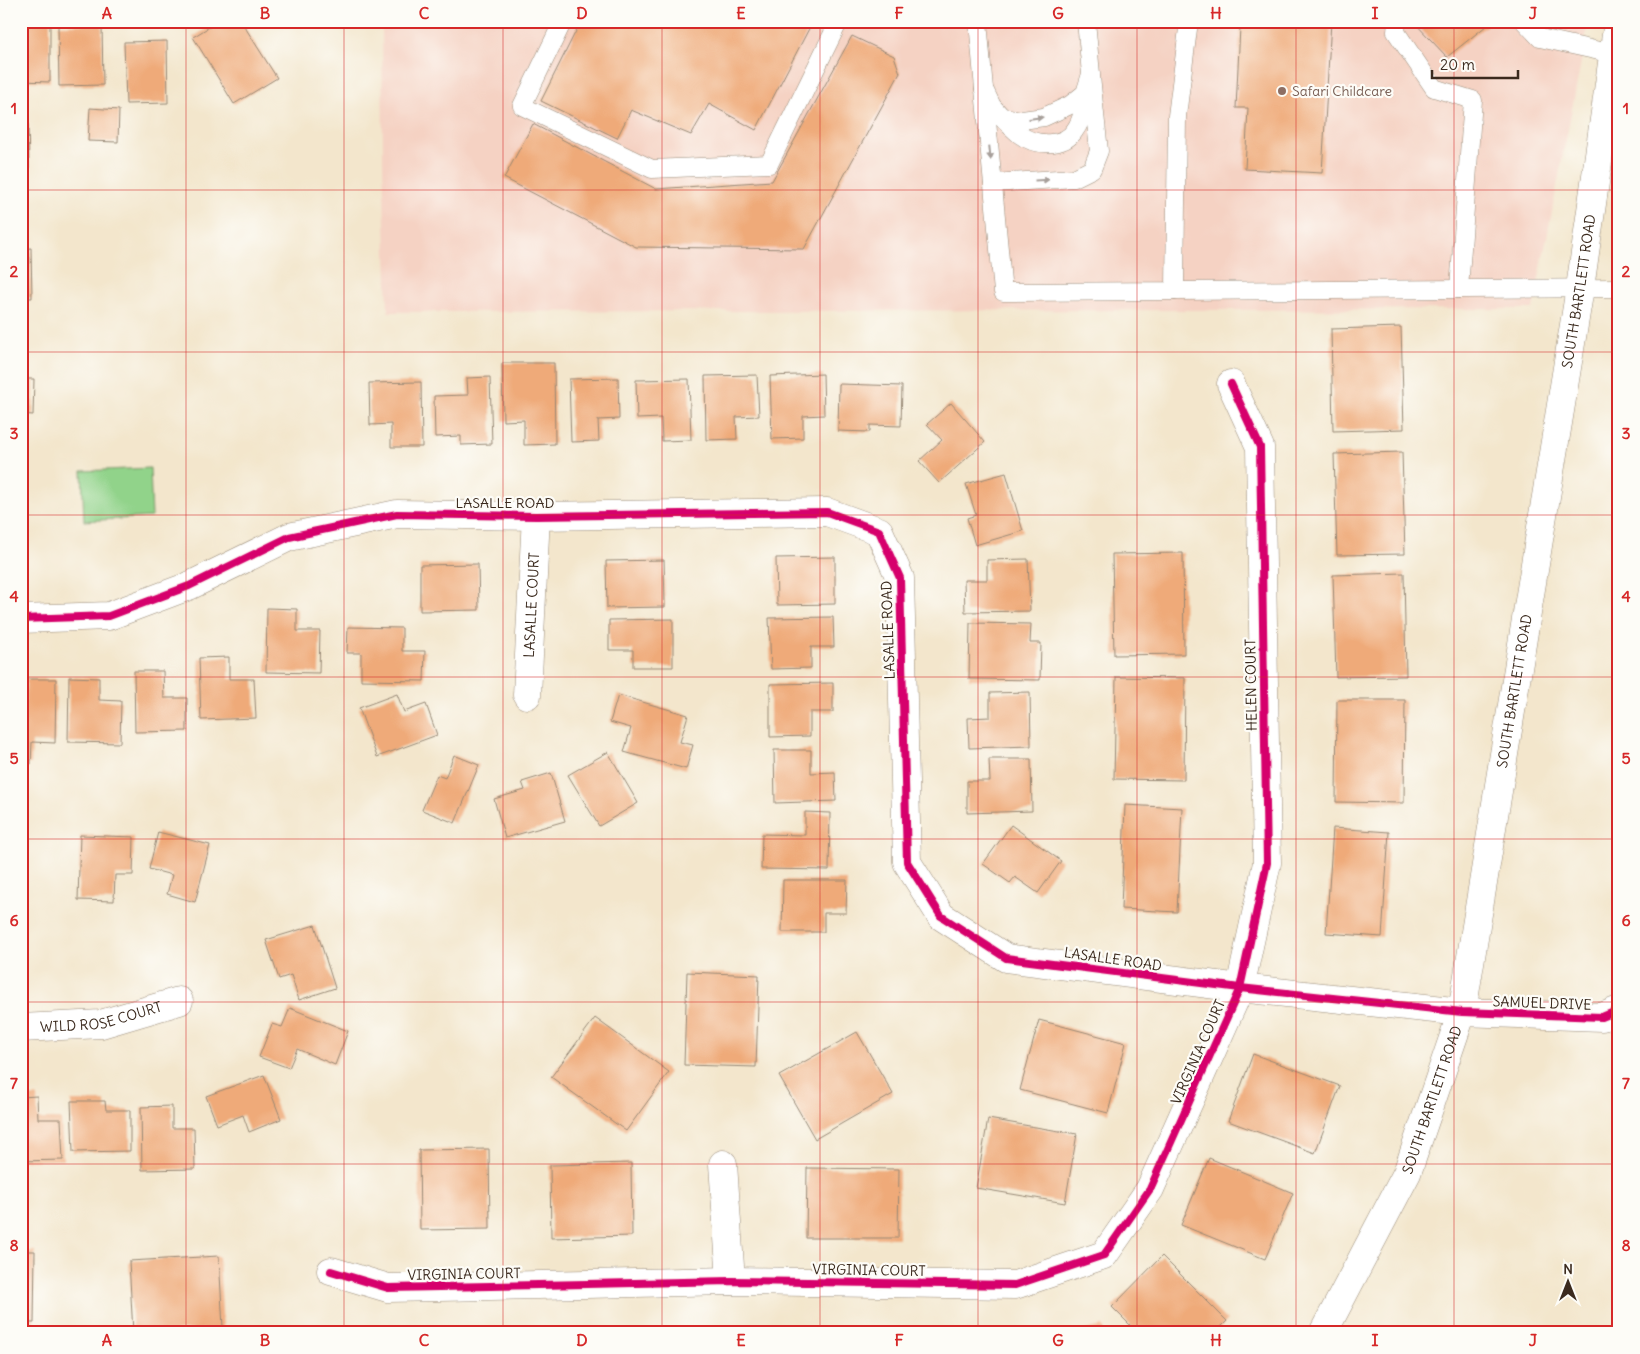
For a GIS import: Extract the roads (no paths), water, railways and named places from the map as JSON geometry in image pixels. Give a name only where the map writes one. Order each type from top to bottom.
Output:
[{"type":"street","name":"SOUTH BARTLETT ROAD","points":[[1322,1333],[1407,1173],[1462,1012],[1580,288],[1618,21]]},
{"type":"street","name":"HELEN COURT","points":[[1231,384],[1260,446],[1266,863],[1240,988]]},
{"type":"street","name":"LASALLE ROAD","points":[[21,619],[109,616],[189,586],[289,537],[396,514],[536,516],[827,512],[879,531],[900,578],[907,862],[941,916],[1006,958],[1240,988],[1462,1012]]},
{"type":"street","name":"LASALLE COURT","points":[[527,695],[536,516]]},
{"type":"street","name":"VIRGINIA COURT","points":[[331,1271],[388,1288],[731,1280],[1014,1285],[1104,1255],[1150,1189],[1240,988]]},
{"type":"street","name":"WILD ROSE COURT","points":[[21,1028],[101,1024],[179,1001]]},
{"type":"street","name":"SAMUEL DRIVE","points":[[1462,1012],[1602,1017],[1619,1010]]},
{"type":"street","points":[[723,1164],[731,1280]]},
{"type":"lane","points":[[564,21],[522,106],[652,169],[769,164],[839,21]]},
{"type":"lane","points":[[978,21],[1003,292],[1619,288]]},
{"type":"lane","points":[[993,183],[1074,178],[1092,169],[1099,151],[1086,21]]},
{"type":"lane","points":[[1175,291],[1177,116],[1189,21]]},
{"type":"lane","points":[[1396,21],[1396,32],[1434,88],[1473,100],[1458,289]]},
{"type":"lane","points":[[1524,21],[1540,38],[1614,54]]},
{"type":"lane","points":[[984,89],[992,106],[1020,135],[1041,144],[1061,141],[1075,132],[1083,113],[1085,93],[1091,74]]},
{"type":"lane","points":[[1002,117],[1022,120],[1044,117],[1070,105],[1085,93]]},
{"type":"place","name":"Safari Childcare","points":[[1282,91]]}]
